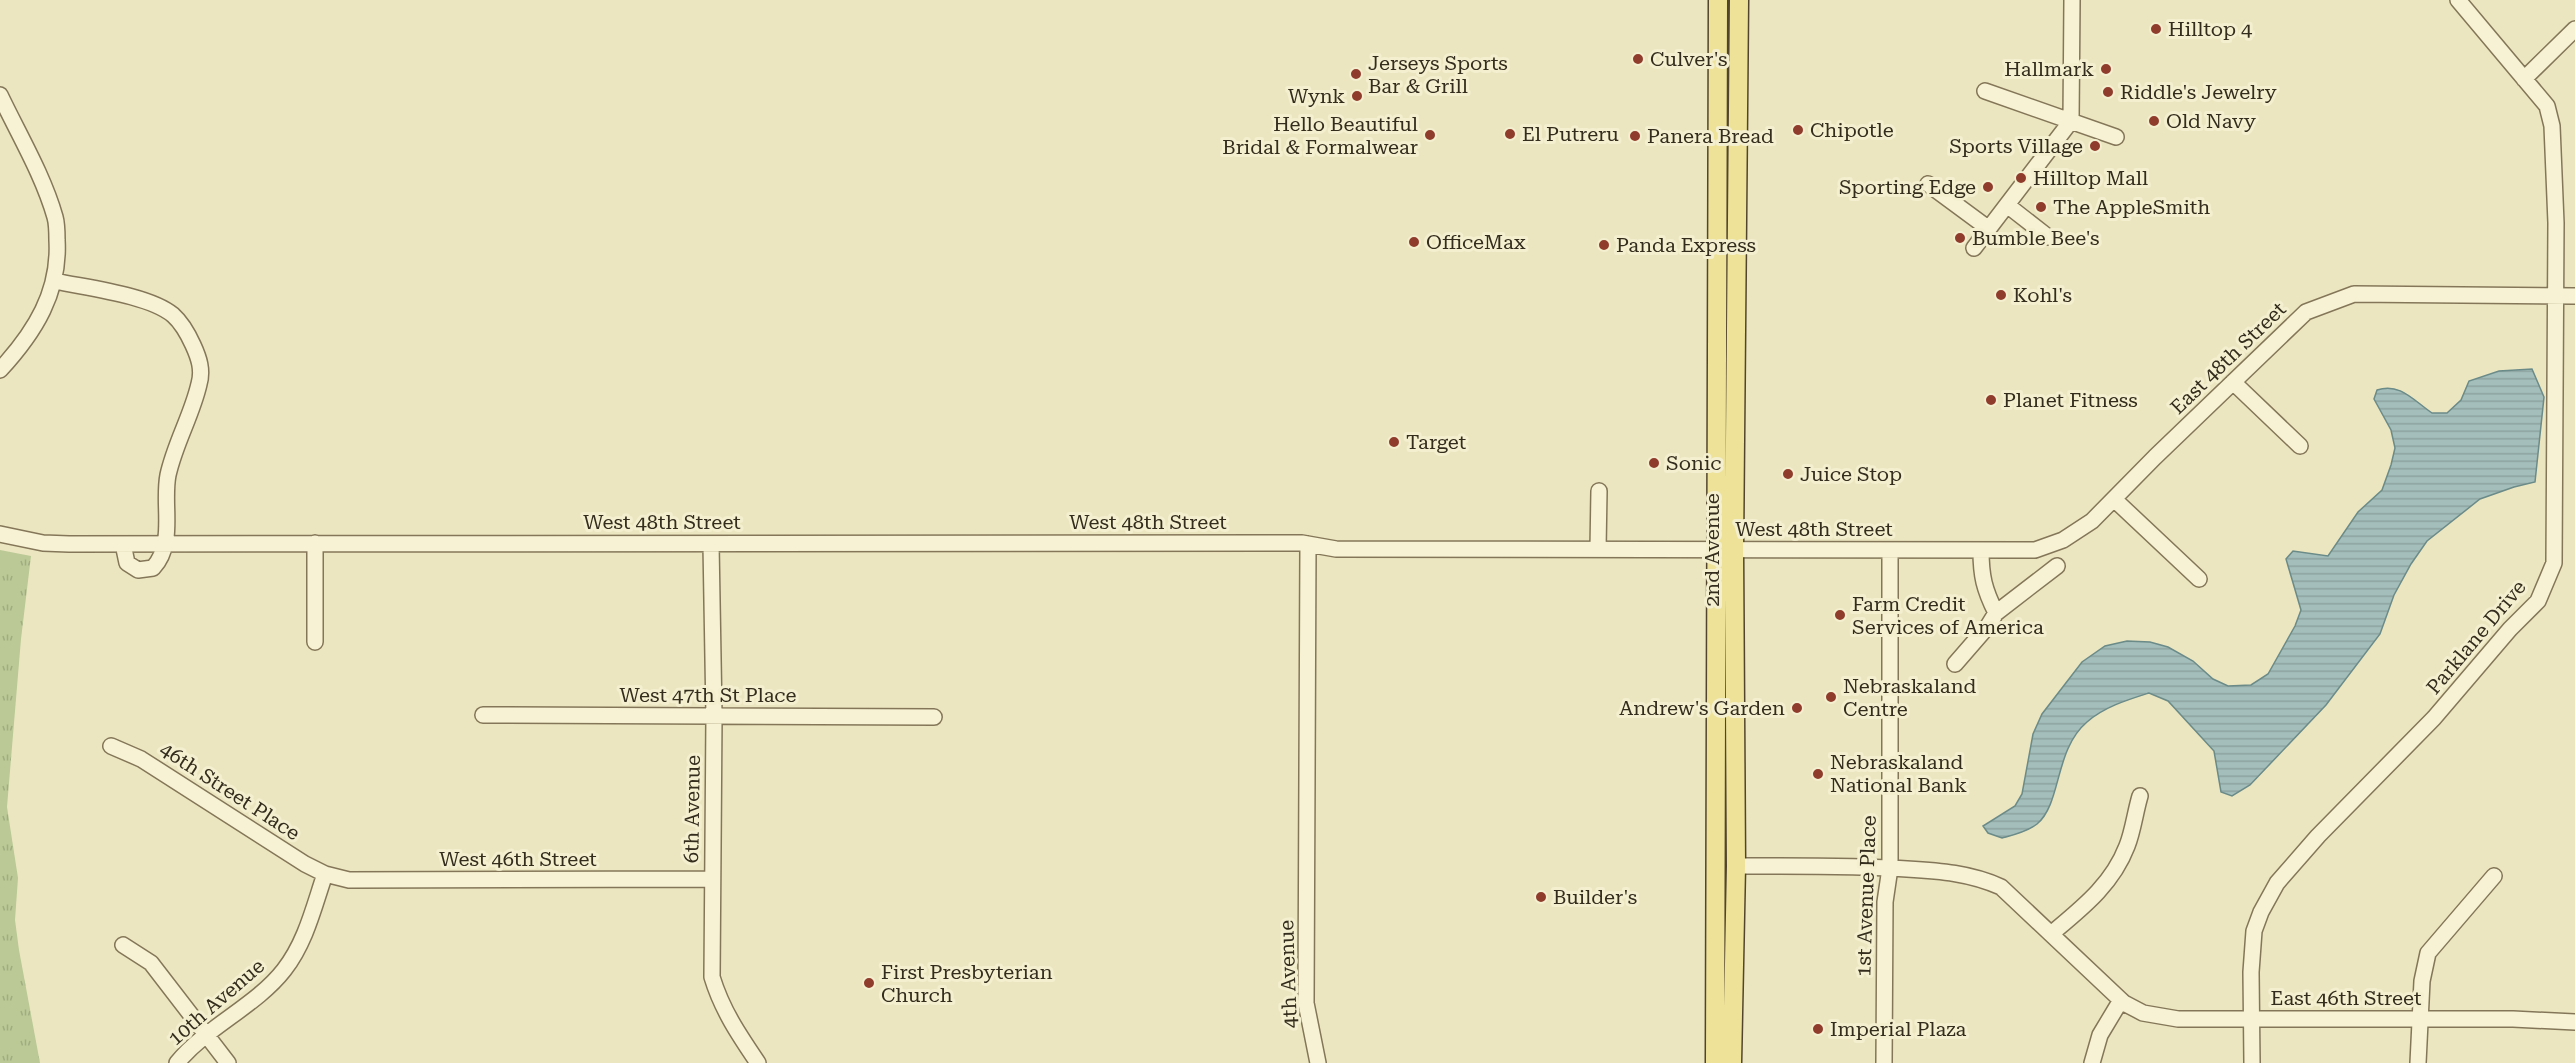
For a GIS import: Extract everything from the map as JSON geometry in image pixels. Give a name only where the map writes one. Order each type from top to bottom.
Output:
[{"type":"main road","name":"2nd Avenue","points":[[1719,0],[1725,550],[1736,866],[1732,1063]]},
{"type":"main road","name":"2nd Avenue","points":[[1715,1063],[1739,0]]},
{"type":"street","points":[[1974,248],[2071,121],[2072,0]]},
{"type":"street","name":"Parklane Drive","points":[[2252,1063],[2254,931],[2261,912],[2277,883],[2318,836],[2434,718],[2510,629],[2538,601],[2548,582],[2554,563],[2554,396],[2557,296],[2552,126],[2547,106],[2458,0]]},
{"type":"street","points":[[2524,79],[2575,29]]},
{"type":"street","points":[[1985,91],[2116,137]]},
{"type":"street","points":[[0,95],[46,190],[56,219],[58,251],[55,280],[35,327],[0,370]]},
{"type":"street","points":[[1928,184],[1989,229]]},
{"type":"street","points":[[2007,205],[2048,237]]},
{"type":"street","points":[[55,280],[145,300],[164,308],[181,322],[198,356],[200,382],[177,441],[167,479],[166,543],[158,563],[146,570],[132,568],[127,563],[123,544]]},
{"type":"street","name":"East 48th Street","points":[[2115,500],[2155,457],[2306,312],[2354,294],[2575,296]]},
{"type":"street","points":[[2233,382],[2300,446]]},
{"type":"street","points":[[1598,549],[1599,490]]},
{"type":"street","name":"West 48th Street","points":[[0,534],[43,543],[123,544],[1308,544],[1336,549],[2035,550],[2063,540],[2092,521],[2115,500]]},
{"type":"street","points":[[2115,500],[2199,579]]},
{"type":"street","points":[[315,543],[315,642]]},
{"type":"street","name":"6th Avenue","points":[[711,544],[714,716],[712,977],[719,999],[730,1021],[758,1063]]},
{"type":"street","name":"4th Avenue","points":[[1308,544],[1306,1003],[1318,1063]]},
{"type":"street","name":"1st Avenue Place","points":[[1884,1063],[1885,902],[1890,868],[1890,550]]},
{"type":"street","points":[[1981,550],[1981,575],[1985,591],[1996,613]]},
{"type":"street","points":[[1954,664],[1988,626],[1996,613],[2057,566]]},
{"type":"street","name":"West 47th St Place","points":[[483,715],[934,717]]},
{"type":"street","name":"46th Street Place","points":[[111,746],[141,759],[304,864],[325,874]]},
{"type":"street","points":[[2051,934],[2089,902],[2111,877],[2127,846],[2140,796]]},
{"type":"street","points":[[1736,866],[1890,868],[1958,873],[1979,877],[2001,887],[2121,1000],[2100,1035],[2092,1063]]},
{"type":"street","name":"West 46th Street","points":[[325,874],[350,880],[371,881],[712,879]]},
{"type":"street","name":"10th Avenue","points":[[177,1063],[283,971],[302,940],[325,874]]},
{"type":"street","points":[[2418,1063],[2422,981],[2428,953],[2494,876]]},
{"type":"street","points":[[123,945],[151,963],[228,1063]]},
{"type":"street","name":"East 46th Street","points":[[2121,1000],[2143,1013],[2178,1019],[2419,1019],[2575,1022]]},
{"type":"green space","points":[[0,550],[31,556],[21,639],[7,807],[18,878],[15,920],[40,1063],[0,1063]]},
{"type":"water","points":[[2532,369],[2544,397],[2535,482],[2480,499],[2427,541],[2394,595],[2380,634],[2326,705],[2250,785],[2232,796],[2221,792],[2214,751],[2168,701],[2149,693],[2108,708],[2087,722],[2076,734],[2063,761],[2051,803],[2037,824],[2002,838],[1988,833],[1983,826],[2015,806],[2022,794],[2033,734],[2042,714],[2082,662],[2105,646],[2127,641],[2150,642],[2168,647],[2193,661],[2213,679],[2228,686],[2251,685],[2268,674],[2295,626],[2301,610],[2286,559],[2293,551],[2328,556],[2358,512],[2382,490],[2395,448],[2391,430],[2374,399],[2377,390],[2385,388],[2400,391],[2432,413],[2447,413],[2461,400],[2469,381],[2499,371]]},
{"type":"place","name":"Hilltop 4","points":[[2156,29]]},
{"type":"place","name":"Culver's","points":[[1638,59]]},
{"type":"place","name":"Hallmark","points":[[2106,69]]},
{"type":"place","name":"Jerseys Sports Bar & Grill","points":[[1356,74]]},
{"type":"place","name":"Riddle's Jewelry","points":[[2108,92]]},
{"type":"place","name":"Wynk","points":[[1357,96]]},
{"type":"place","name":"Old Navy","points":[[2154,121]]},
{"type":"place","name":"Chipotle","points":[[1798,130]]},
{"type":"place","name":"El Putreru","points":[[1510,134]]},
{"type":"place","name":"Hello Beautiful Bridal & Formalwear","points":[[1430,135]]},
{"type":"place","name":"Panera Bread","points":[[1635,136]]},
{"type":"place","name":"Sports Village","points":[[2095,146]]},
{"type":"place","name":"Hilltop Mall","points":[[2021,178]]},
{"type":"place","name":"Sporting Edge","points":[[1988,187]]},
{"type":"place","name":"The AppleSmith","points":[[2041,207]]},
{"type":"place","name":"Bumble Bee's","points":[[1960,238]]},
{"type":"place","name":"OfficeMax","points":[[1414,242]]},
{"type":"place","name":"Panda Express","points":[[1604,245]]},
{"type":"place","name":"Kohl's","points":[[2001,295]]},
{"type":"place","name":"Planet Fitness","points":[[1991,400]]},
{"type":"place","name":"Target","points":[[1394,442]]},
{"type":"place","name":"Sonic","points":[[1654,463]]},
{"type":"place","name":"Juice Stop","points":[[1788,474]]},
{"type":"place","name":"Farm Credit Services of America","points":[[1840,615]]},
{"type":"place","name":"Nebraskaland Centre","points":[[1831,697]]},
{"type":"place","name":"Andrew's Garden","points":[[1797,708]]},
{"type":"place","name":"Nebraskaland National Bank","points":[[1818,774]]},
{"type":"place","name":"Builder's","points":[[1541,897]]},
{"type":"place","name":"First Presbyterian Church","points":[[869,983]]},
{"type":"place","name":"Imperial Plaza","points":[[1818,1029]]}]
